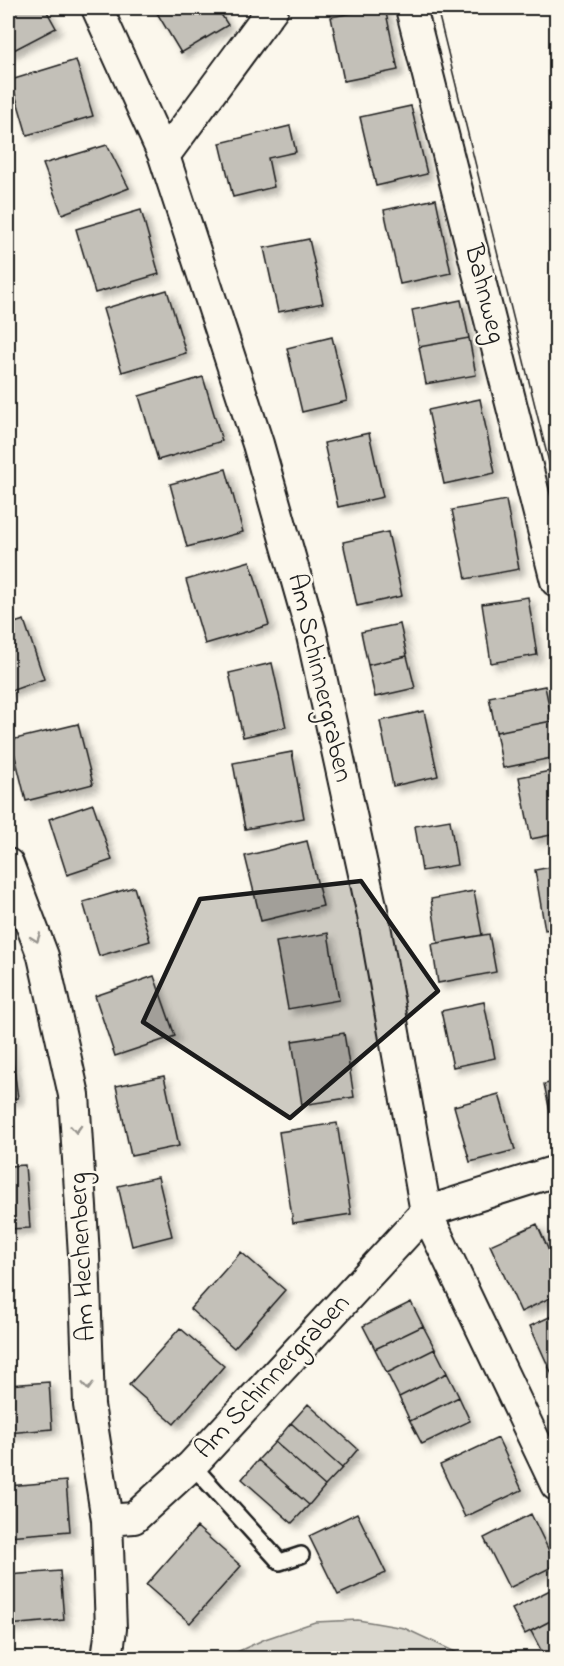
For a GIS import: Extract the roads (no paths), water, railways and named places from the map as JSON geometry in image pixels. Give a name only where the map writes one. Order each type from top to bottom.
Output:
[{"type":"street","name":"Am Schinnergraben","points":[[97,8],[164,156],[261,454],[311,631],[373,915],[426,1212]]},
{"type":"street","points":[[164,156],[273,8]]},
{"type":"street","name":"Bahnweg","points":[[411,8],[556,581]]},
{"type":"street","name":"Am Hechenberg","points":[[8,864],[43,956],[74,1095],[84,1264],[89,1405],[107,1521],[111,1629],[107,1659]]},
{"type":"street","name":"Am Schinnergraben","points":[[107,1521],[134,1518],[192,1465],[426,1212],[556,1171]]},
{"type":"street","points":[[426,1212],[556,1485]]},
{"type":"lane","points":[[192,1465],[280,1562],[301,1556]]},
{"type":"tram line","points":[[437,8],[556,491]]}]
